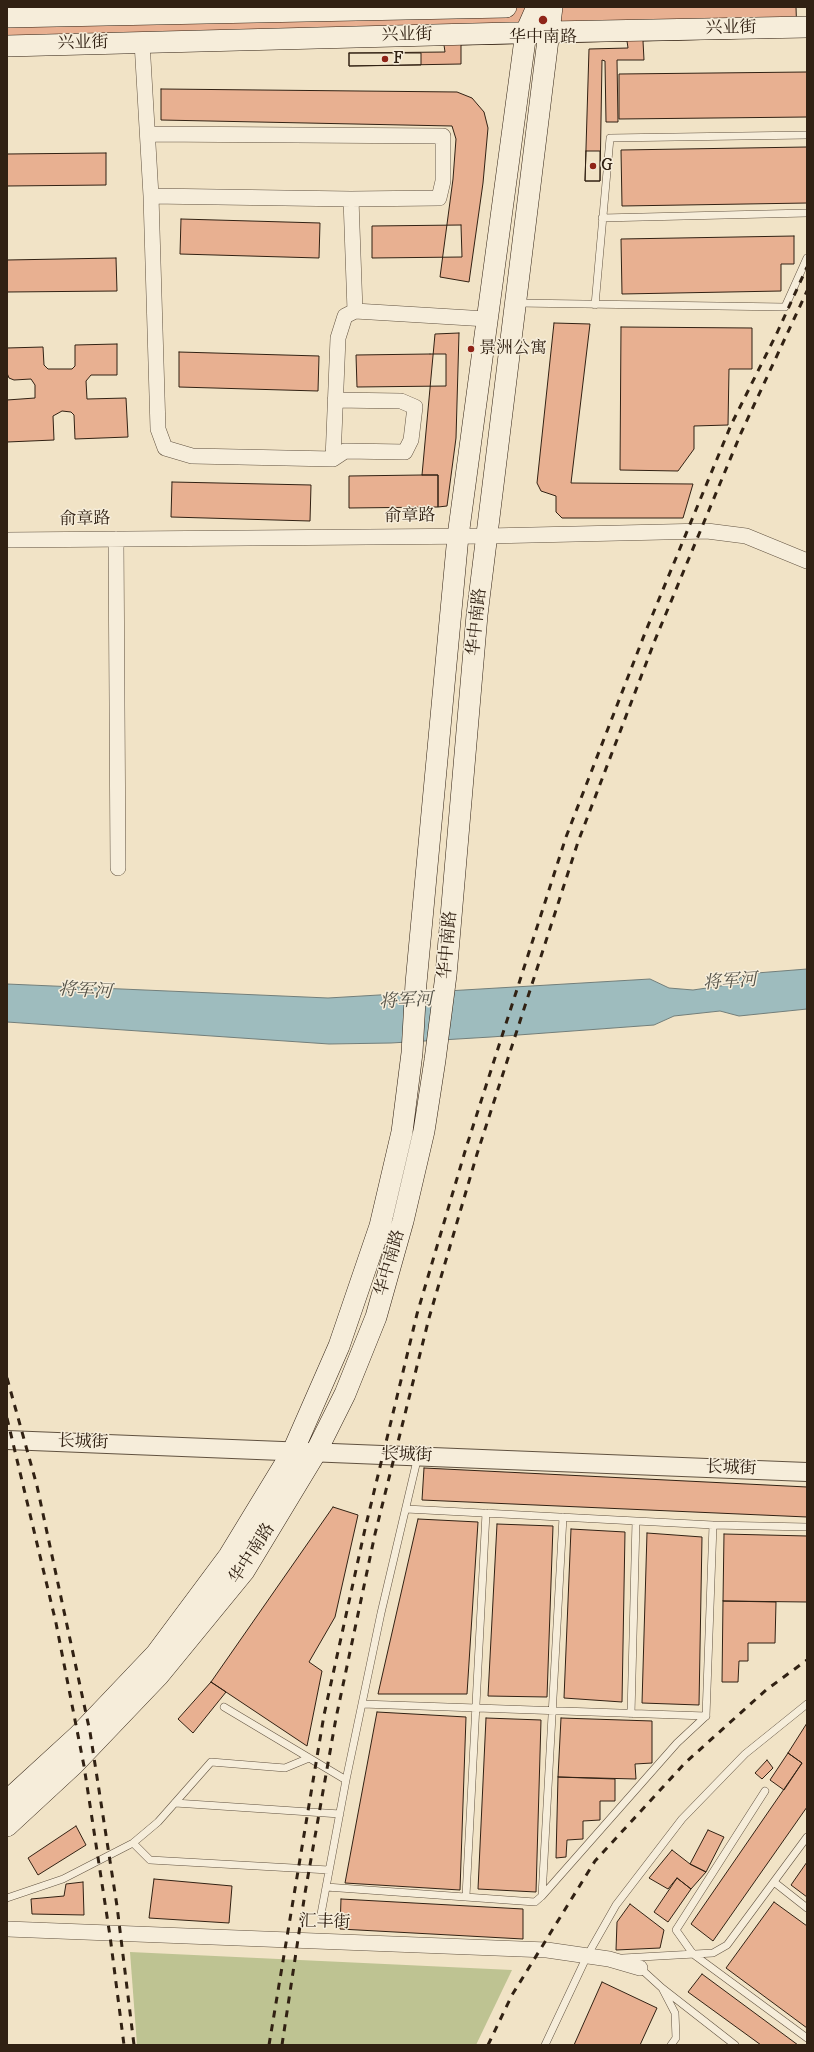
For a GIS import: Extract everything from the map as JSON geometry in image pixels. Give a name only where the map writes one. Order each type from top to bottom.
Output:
[{"type":"main road","name":"兴业街","points":[[7,17],[171,10],[506,7]]},
{"type":"main road","name":"华中南路","points":[[7,1801],[79,1735],[156,1654],[229,1556],[293,1451],[340,1346],[380,1226],[402,1132],[412,1054],[416,983],[458,536],[526,32],[536,7]]},
{"type":"main road","name":"华中南路","points":[[7,1826],[74,1764],[158,1676],[244,1571],[316,1452],[345,1394],[376,1317],[403,1221],[424,1131],[435,1060],[446,975],[477,615],[488,536],[552,7]]},
{"type":"main road","name":"兴业街","points":[[7,46],[526,32],[807,27]]},
{"type":"street","points":[[142,42],[152,196],[158,429],[165,448],[192,456],[333,459],[345,451],[405,452],[411,440],[415,406],[401,402],[335,400]]},
{"type":"street","points":[[148,134],[443,136],[443,181],[439,198],[351,199],[152,196]]},
{"type":"street","points":[[351,199],[355,311]]},
{"type":"street","points":[[333,459],[338,338],[345,316],[355,311],[487,319]]},
{"type":"street","name":"俞章路","points":[[7,540],[488,536],[707,531],[746,536],[807,561]]},
{"type":"street","points":[[116,539],[118,868]]},
{"type":"street","name":"长城街","points":[[7,1440],[807,1472]]},
{"type":"street","name":"汇丰街","points":[[7,1929],[547,1950],[609,1959],[640,1968]]},
{"type":"lane","points":[[594,305],[610,138],[807,135]]},
{"type":"lane","points":[[602,218],[807,213]]},
{"type":"lane","points":[[516,303],[785,307],[807,258]]},
{"type":"lane","points":[[321,1914],[362,1704],[418,1456]]},
{"type":"lane","points":[[406,1509],[713,1525],[807,1527]]},
{"type":"lane","points":[[466,1896],[486,1513]]},
{"type":"lane","points":[[542,1896],[554,1711],[563,1517]]},
{"type":"lane","points":[[631,1714],[636,1521]]},
{"type":"lane","points":[[326,1887],[535,1902],[542,1896],[677,1743],[706,1716],[713,1525]]},
{"type":"lane","points":[[362,1704],[706,1716]]},
{"type":"lane","points":[[545,2045],[587,1956],[616,1905],[682,1819],[745,1754],[807,1704]]},
{"type":"lane","points":[[224,1707],[346,1780]]},
{"type":"lane","points":[[7,1898],[63,1879],[133,1843],[158,1822],[210,1762],[285,1768],[309,1758]]},
{"type":"lane","points":[[765,1791],[676,1930],[692,1954],[807,2038]]},
{"type":"lane","points":[[175,1803],[340,1814]]},
{"type":"lane","points":[[609,1959],[713,1953],[727,1945],[807,1837]]},
{"type":"lane","points":[[133,1843],[150,1860],[329,1870]]},
{"type":"lane","points":[[774,1882],[807,1908]]},
{"type":"lane","points":[[640,1968],[662,1988],[735,2045]]},
{"type":"lane","points":[[662,1988],[675,2013],[676,2038],[671,2045]]},
{"type":"green space","points":[[130,1952],[512,1970],[476,2045],[137,2045]]},
{"type":"water","name":"将军河","points":[[807,969],[807,1009],[739,1016],[720,1011],[674,1016],[654,1025],[491,1037],[391,1043],[329,1044],[7,1022],[7,984],[328,998],[650,979],[669,988],[693,990],[734,984],[744,974]]},
{"type":"building","name":"华中南路","points":[[7,7],[796,7],[797,37],[643,41],[644,60],[617,60],[618,122],[606,122],[605,61],[602,60],[600,181],[585,181],[589,49],[628,48],[627,41],[461,45],[461,64],[349,66],[349,53],[445,52],[444,45],[7,53]]},
{"type":"building","name":"F","points":[[349,53],[421,53],[421,65],[349,66]]},
{"type":"building","points":[[807,72],[807,117],[619,119],[619,74]]},
{"type":"building","points":[[161,89],[457,92],[472,98],[484,112],[488,128],[483,183],[469,282],[440,277],[453,179],[456,139],[452,126],[161,120]]},
{"type":"building","points":[[807,147],[807,203],[622,206],[621,150]]},
{"type":"building","name":"G","points":[[586,151],[600,151],[600,181],[585,181]]},
{"type":"building","points":[[106,153],[106,185],[7,186],[7,154]]},
{"type":"building","points":[[181,219],[320,223],[319,258],[180,254]]},
{"type":"building","points":[[461,225],[462,257],[372,258],[372,226]]},
{"type":"building","points":[[794,236],[794,264],[781,264],[781,291],[622,294],[621,239]]},
{"type":"building","points":[[116,258],[117,291],[7,292],[7,260]]},
{"type":"building","points":[[554,323],[590,324],[571,483],[693,484],[683,518],[562,518],[556,512],[556,496],[541,491],[537,483]]},
{"type":"building","points":[[621,327],[752,328],[752,369],[729,369],[728,425],[694,426],[694,449],[678,471],[620,470]]},
{"type":"building","points":[[459,333],[456,438],[447,506],[438,507],[438,475],[422,475],[435,334]]},
{"type":"building","points":[[117,344],[117,375],[91,375],[86,381],[87,399],[126,398],[128,437],[75,439],[74,415],[71,412],[62,411],[53,416],[54,440],[7,442],[7,400],[35,398],[35,385],[31,379],[14,380],[9,378],[7,373],[7,348],[43,347],[44,365],[48,369],[72,369],[75,366],[75,345]]},
{"type":"building","points":[[179,352],[319,356],[318,391],[179,387]]},
{"type":"building","points":[[446,354],[446,386],[357,387],[356,355]]},
{"type":"building","points":[[438,475],[438,507],[349,508],[349,476]]},
{"type":"building","points":[[172,482],[311,485],[310,521],[171,517]]},
{"type":"building","points":[[424,1468],[807,1487],[807,1517],[422,1500]]},
{"type":"building","points":[[333,1507],[358,1515],[335,1617],[309,1662],[322,1671],[307,1746],[211,1682]]},
{"type":"building","points":[[418,1519],[478,1522],[467,1694],[378,1694]]},
{"type":"building","points":[[497,1524],[553,1526],[547,1697],[488,1696]]},
{"type":"building","points":[[571,1529],[625,1532],[622,1702],[564,1698]]},
{"type":"building","points":[[647,1533],[702,1537],[699,1705],[642,1703]]},
{"type":"building","points":[[724,1534],[807,1536],[807,1602],[723,1601]]},
{"type":"building","points":[[723,1601],[776,1602],[775,1643],[748,1643],[748,1661],[739,1661],[738,1682],[722,1682]]},
{"type":"building","points":[[211,1682],[226,1692],[193,1733],[178,1719]]},
{"type":"building","points":[[377,1712],[466,1717],[460,1890],[345,1883]]},
{"type":"building","points":[[486,1718],[541,1720],[536,1892],[478,1889]]},
{"type":"building","points":[[561,1718],[652,1721],[652,1763],[635,1764],[636,1779],[558,1777]]},
{"type":"building","points":[[807,1723],[807,1807],[713,1941],[691,1924],[802,1763],[788,1753]]},
{"type":"building","points":[[788,1753],[802,1763],[784,1790],[770,1780]]},
{"type":"building","points":[[767,1760],[773,1768],[762,1779],[755,1773]]},
{"type":"building","points":[[558,1777],[615,1779],[615,1801],[600,1801],[600,1820],[583,1821],[583,1839],[567,1840],[566,1857],[556,1858]]},
{"type":"building","points":[[76,1826],[86,1845],[38,1875],[28,1858]]},
{"type":"building","points":[[708,1830],[724,1837],[706,1872],[690,1864]]},
{"type":"building","points":[[672,1850],[690,1864],[706,1872],[691,1889],[677,1878],[668,1889],[649,1878]]},
{"type":"building","points":[[807,1862],[807,1897],[791,1885]]},
{"type":"building","points":[[677,1878],[691,1889],[668,1922],[654,1912]]},
{"type":"building","points":[[154,1879],[232,1886],[229,1923],[149,1918]]},
{"type":"building","points":[[83,1882],[84,1915],[32,1914],[31,1899],[64,1896],[66,1884]]},
{"type":"building","points":[[341,1899],[523,1909],[523,1939],[340,1929]]},
{"type":"building","points":[[774,1902],[807,1926],[807,2028],[726,1968]]},
{"type":"building","points":[[630,1904],[664,1930],[660,1948],[616,1950],[617,1922]]},
{"type":"building","points":[[702,1974],[798,2045],[761,2045],[688,1992]]},
{"type":"building","points":[[602,1982],[657,2008],[640,2045],[574,2045]]},
{"type":"railway","points":[[269,2045],[324,1715],[365,1529],[417,1314],[466,1148],[566,837],[645,633],[731,425],[777,333],[807,267]]},
{"type":"railway","points":[[282,2045],[305,1893],[336,1718],[375,1534],[429,1318],[477,1154],[578,842],[655,640],[741,433],[807,291]]},
{"type":"railway","points":[[7,1378],[37,1486],[90,1732],[117,1906],[134,2045]]},
{"type":"railway","points":[[7,1418],[56,1623],[84,1766],[110,1936],[124,2045]]},
{"type":"railway","points":[[488,2045],[512,1995],[595,1861],[685,1763],[766,1690],[807,1660]]},
{"type":"place","name":"华中南路","points":[[543,20]]},
{"type":"place","name":"F","points":[[385,59]]},
{"type":"place","name":"G","points":[[593,166]]},
{"type":"place","name":"景洲公寓","points":[[471,349]]}]
